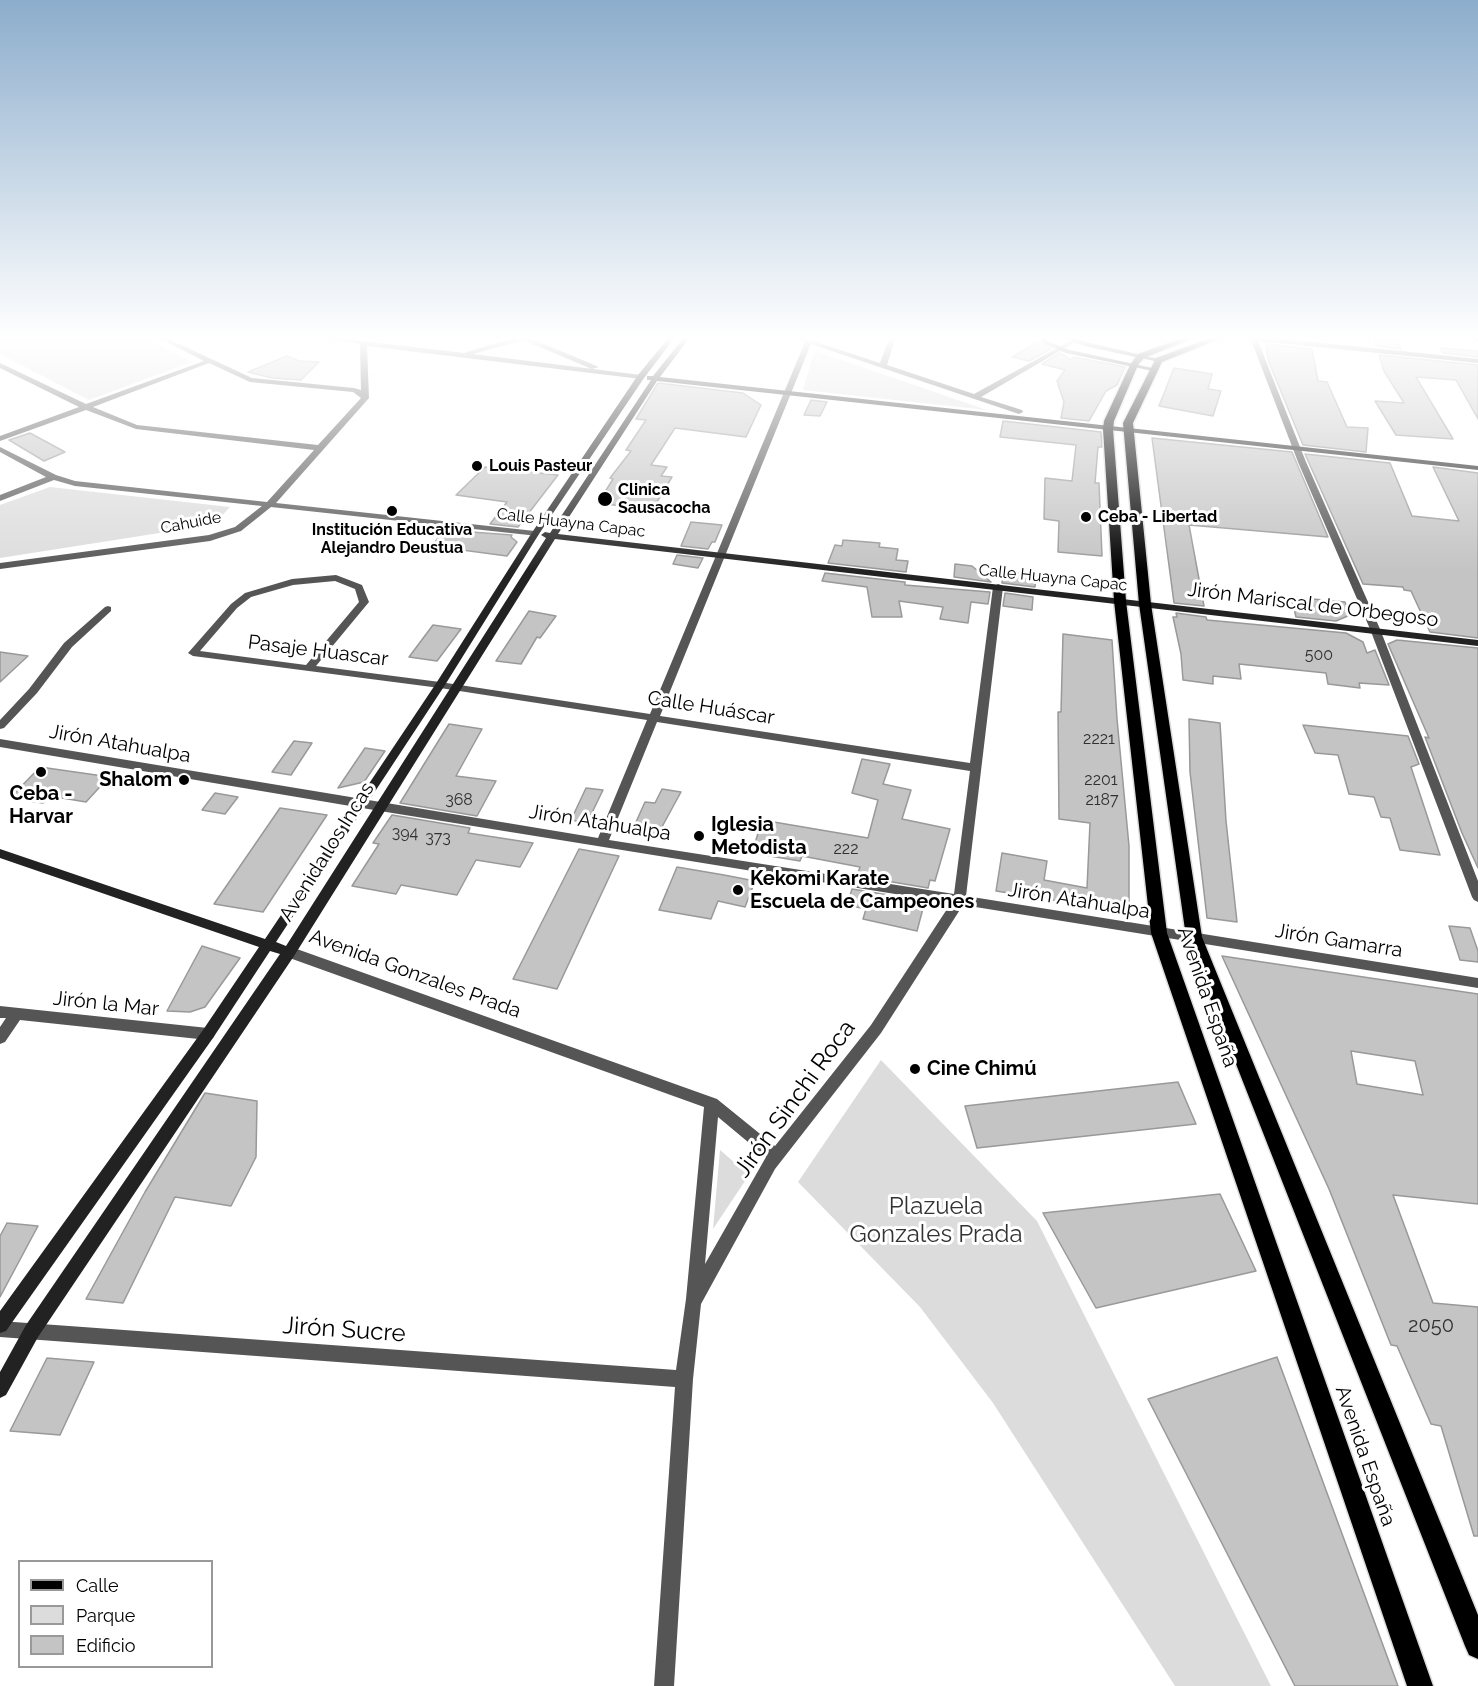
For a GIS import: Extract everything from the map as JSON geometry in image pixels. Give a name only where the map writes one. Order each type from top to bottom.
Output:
[{"type":"main road","name":"Avenida España","points":[[1113,415],[1108,429],[1120,601],[1159,933],[1420,1686]]},
{"type":"main road","name":"Avenida España","points":[[1132,415],[1128,423],[1128,431],[1145,604],[1194,937],[1478,1646]]},
{"type":"street","points":[[0,439],[65,415]]},
{"type":"street","points":[[105,415],[136,427],[322,448]]},
{"type":"street","name":"Cahuide","points":[[0,567],[210,538],[238,529],[270,504],[350,415]]},
{"type":"street","name":"Avenida los Incas","points":[[0,1327],[208,1034],[440,685],[535,534],[616,415]]},
{"type":"street","name":"Avenida los Incas","points":[[0,1389],[32,1331],[289,952],[552,536],[632,415]]},
{"type":"street","points":[[602,843],[779,415]]},
{"type":"street","points":[[984,415],[1478,468]]},
{"type":"street","points":[[1283,415],[1375,630],[1478,897]]},
{"type":"street","name":"Calle Huayna Capac","points":[[0,450],[53,477],[75,483],[1145,604]]},
{"type":"street","points":[[0,498],[53,477]]},
{"type":"street","name":"Pasaje Huascar","points":[[309,668],[364,602],[359,587],[336,578],[292,582],[248,595],[234,606],[193,652],[309,668],[440,685]]},
{"type":"street","name":"Jirón Sinchi Roca","points":[[664,1686],[684,1379],[693,1302],[776,1156],[876,1029],[959,901],[998,587]]},
{"type":"street","name":"Jirón Mariscal de Orbegoso","points":[[1145,604],[1478,643]]},
{"type":"street","points":[[0,726],[33,691],[68,645],[108,609]]},
{"type":"street","name":"Calle Huáscar","points":[[440,685],[976,768]]},
{"type":"street","name":"Jirón Atahualpa","points":[[0,743],[361,804],[1194,937]]},
{"type":"street","name":"Avenida Gonzales Prada","points":[[0,853],[268,943],[712,1103],[776,1156]]},
{"type":"street","name":"Jirón Gamarra","points":[[1194,937],[1478,984]]},
{"type":"street","name":"Jirón la Mar","points":[[0,1012],[208,1034]]},
{"type":"street","points":[[0,1038],[16,1014]]},
{"type":"street","points":[[693,1302],[712,1103]]},
{"type":"street","name":"Jirón Sucre","points":[[0,1327],[684,1379]]},
{"type":"green space","points":[[50,487],[230,507],[217,521],[204,526],[0,558],[0,505]]},
{"type":"green space","name":"Plazuela Gonzales Prada","points":[[881,1060],[1037,1221],[1271,1686],[1175,1686],[993,1403],[920,1307],[798,1182]]},
{"type":"green space","points":[[720,1150],[749,1175],[713,1229]]},
{"type":"building","points":[[639,415],[756,415],[746,437],[675,428],[651,465],[667,467],[661,476],[672,477],[652,510],[598,503],[613,479],[610,478],[631,451],[626,450],[646,420],[636,419]]},
{"type":"building","points":[[1062,415],[1093,415],[1089,421],[1061,418]]},
{"type":"building","points":[[1291,415],[1342,415],[1347,427],[1368,428],[1366,452],[1303,445]]},
{"type":"building","points":[[1383,415],[1438,415],[1453,439],[1396,435]]},
{"type":"building","points":[[1003,421],[1101,432],[1102,447],[1098,447],[1095,483],[1099,483],[1102,556],[1058,552],[1059,521],[1044,519],[1045,478],[1072,481],[1076,445],[1000,437]]},
{"type":"building","points":[[30,433],[65,452],[44,461],[9,440]]},
{"type":"building","points":[[1152,438],[1292,452],[1328,537],[1189,525],[1204,606],[1174,603]]},
{"type":"building","points":[[1305,454],[1390,463],[1412,516],[1459,521],[1433,467],[1478,473],[1478,638],[1430,632],[1411,591],[1404,590],[1403,587],[1363,584]]},
{"type":"building","points":[[485,467],[558,475],[518,527],[490,524],[507,502],[456,495]]},
{"type":"building","points":[[691,522],[722,525],[715,542],[712,542],[708,549],[681,546]]},
{"type":"building","points":[[444,530],[512,535],[511,537],[517,542],[507,556],[432,546]]},
{"type":"building","points":[[843,540],[880,543],[879,547],[898,549],[896,560],[908,561],[906,572],[828,563],[835,545],[842,546]]},
{"type":"building","points":[[677,555],[703,558],[698,568],[673,564]]},
{"type":"building","points":[[955,564],[972,566],[991,582],[954,577]]},
{"type":"building","points":[[1003,571],[1036,575],[1035,587],[1002,583]]},
{"type":"building","points":[[825,573],[905,582],[905,585],[990,592],[988,604],[971,602],[968,623],[940,619],[943,607],[899,601],[902,617],[872,617],[867,587],[822,581]]},
{"type":"building","points":[[1005,593],[1033,597],[1032,610],[1003,606]]},
{"type":"building","points":[[1291,597],[1345,602],[1350,615],[1336,621],[1296,617]]},
{"type":"building","points":[[529,611],[556,616],[540,638],[537,637],[521,664],[496,661]]},
{"type":"building","points":[[1176,613],[1206,617],[1207,620],[1346,633],[1363,642],[1367,653],[1375,650],[1389,685],[1359,683],[1360,688],[1328,684],[1326,673],[1239,664],[1241,679],[1213,676],[1213,684],[1183,680],[1181,654],[1173,617],[1177,617]]},
{"type":"building","points":[[433,625],[461,629],[437,661],[409,657]]},
{"type":"building","points":[[1063,634],[1112,640],[1129,846],[1129,912],[996,891],[1002,853],[1047,861],[1044,880],[1087,888],[1090,823],[1059,819],[1058,712],[1061,712]]},
{"type":"building","points":[[1397,640],[1478,648],[1478,868],[1425,737],[1429,738],[1388,644]]},
{"type":"building","points":[[0,652],[28,656],[0,682]]},
{"type":"building","points":[[1189,719],[1220,723],[1226,821],[1237,922],[1207,918],[1190,772]]},
{"type":"building","points":[[449,724],[482,729],[456,776],[496,781],[477,816],[400,803]]},
{"type":"building","points":[[1303,725],[1408,736],[1419,764],[1411,767],[1440,855],[1400,850],[1390,818],[1381,817],[1374,797],[1349,794],[1338,755],[1315,753]]},
{"type":"building","points":[[294,741],[312,743],[291,775],[272,772]]},
{"type":"building","points":[[365,748],[385,751],[364,782],[338,788]]},
{"type":"building","points":[[862,759],[890,764],[883,784],[911,790],[902,819],[950,829],[935,881],[930,880],[928,888],[857,876],[860,867],[802,856],[800,861],[752,853],[762,820],[868,838],[878,800],[852,793]]},
{"type":"building","points":[[40,767],[109,777],[86,802],[50,796],[43,803],[10,798]]},
{"type":"building","points":[[586,788],[603,790],[587,823],[571,820]]},
{"type":"building","points":[[662,789],[681,792],[657,836],[631,833],[645,802],[655,803]]},
{"type":"building","points":[[215,793],[238,797],[225,814],[202,810]]},
{"type":"building","points":[[280,808],[327,815],[263,912],[214,904]]},
{"type":"building","points":[[392,815],[470,828],[468,833],[533,843],[520,867],[476,860],[457,895],[401,885],[396,894],[352,886],[379,844],[373,843]]},
{"type":"building","points":[[579,849],[619,856],[557,989],[513,979]]},
{"type":"building","points":[[677,867],[755,881],[745,907],[718,901],[711,919],[659,910]]},
{"type":"building","points":[[852,889],[925,901],[917,931],[863,919],[866,909],[847,905]]},
{"type":"building","points":[[1449,926],[1470,928],[1478,951],[1478,962],[1460,960]]},
{"type":"building","points":[[202,946],[240,958],[205,1007],[190,1012],[167,1011]]},
{"type":"building","points":[[1222,956],[1478,994],[1478,1204],[1393,1195],[1433,1303],[1478,1307],[1478,1536],[1474,1536],[1441,1426],[1431,1424],[1397,1346],[1391,1345],[1329,1189]],"holes":[[[1351,1051],[1415,1061],[1423,1095],[1357,1084]]]},
{"type":"building","points":[[1178,1082],[1196,1124],[977,1148],[965,1106]]},
{"type":"building","points":[[205,1093],[257,1101],[256,1157],[231,1206],[175,1197],[123,1303],[86,1299],[145,1192]]},
{"type":"building","points":[[1220,1194],[1256,1271],[1096,1308],[1043,1213]]},
{"type":"building","points":[[7,1223],[38,1226],[0,1297],[0,1236]]},
{"type":"building","points":[[1277,1357],[1398,1686],[1295,1686],[1148,1399]]},
{"type":"building","points":[[47,1358],[94,1362],[60,1435],[10,1431]]},
{"type":"place","name":"Louis Pasteur","points":[[477,466]]},
{"type":"place","name":"Clinica Sausacocha","points":[[605,499]]},
{"type":"place","name":"Institución Educativa Alejandro Deustua","points":[[392,511]]},
{"type":"place","name":"Ceba - Libertad","points":[[1086,517]]},
{"type":"place","name":"Ceba - Harvar","points":[[41,772]]},
{"type":"place","name":"Shalom","points":[[184,780]]},
{"type":"place","name":"Iglesia Metodista","points":[[699,836]]},
{"type":"place","name":"Kekomi Karate Escuela de Campeones","points":[[738,890]]},
{"type":"place","name":"Cine Chimú","points":[[915,1069]]}]
